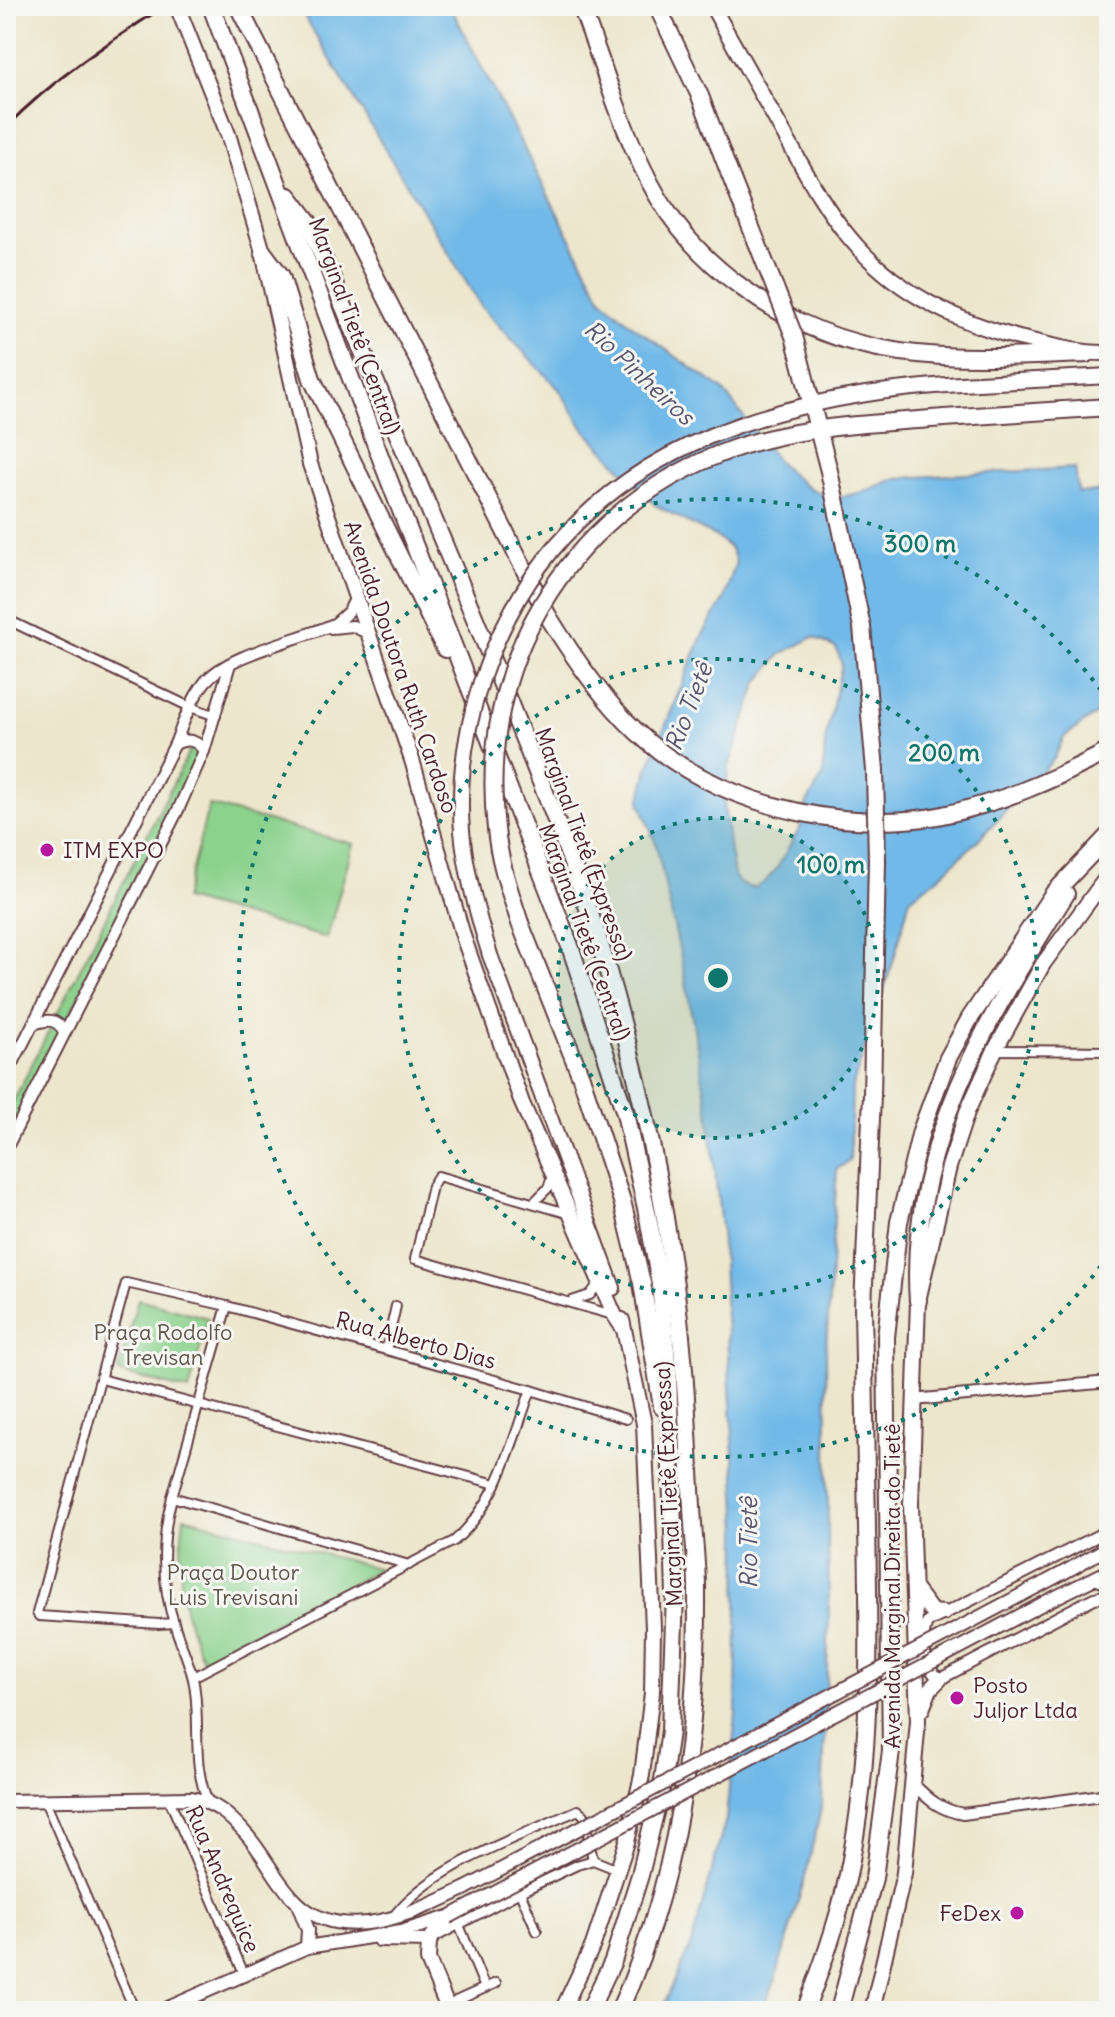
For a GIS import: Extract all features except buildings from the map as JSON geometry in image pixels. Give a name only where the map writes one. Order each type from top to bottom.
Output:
[{"type":"highway","name":"Avenida Doutora Ruth Cardoso","points":[[177,6],[228,134],[263,252],[310,464],[412,760],[469,953],[522,1103],[619,1322]]},
{"type":"highway","name":"Marginal Tietê (Expressa)","points":[[211,6],[279,185],[308,221],[476,622],[575,869],[620,1017],[659,1188],[679,1318],[697,1584],[695,1673],[688,1753],[672,1851],[652,1925],[619,2011]]},
{"type":"highway","points":[[238,6],[548,616],[590,679],[637,732],[668,756],[729,790],[763,803],[845,820],[936,816],[984,805],[1030,789],[1109,751]]},
{"type":"highway","points":[[581,6],[657,196],[697,250],[721,273],[762,303],[804,327],[851,344],[885,350],[957,357],[1109,353]]},
{"type":"highway","points":[[657,6],[700,96],[794,336],[850,558],[862,627],[875,770],[877,861],[872,1095],[863,1307],[869,1658],[867,1740],[844,1894],[832,1940],[805,2011]]},
{"type":"highway","points":[[712,6],[821,198],[848,237],[871,262],[899,285],[946,312],[998,332],[1087,354]]},
{"type":"highway","name":"Marginal Tietê (Central)","points":[[279,185],[386,472],[570,946],[625,1113],[639,1166],[666,1331],[675,1594],[670,1731],[652,1829],[628,1914],[613,1961],[589,2011]]},
{"type":"highway","points":[[263,252],[281,276],[312,379],[403,559],[462,685],[515,834],[531,847]]},
{"type":"highway","points":[[562,2011],[593,1945],[619,1871],[642,1775],[653,1663],[644,1424],[615,1294],[490,955],[468,876],[462,829],[464,766],[472,709],[495,640],[513,604],[576,523],[635,475],[735,426],[842,397],[946,385],[1109,376]]},
{"type":"highway","points":[[670,1428],[659,1400],[642,1283],[622,1201],[581,1077],[520,923],[500,857],[495,827],[495,753],[500,715],[516,656],[535,613],[590,540],[623,508],[679,473],[717,455],[757,441],[802,432],[944,418],[1109,407]]},
{"type":"highway","points":[[839,2011],[874,1878],[891,1751],[886,1337],[899,1222],[921,1131],[948,1058],[970,1018],[1053,894],[1109,835]]},
{"type":"highway","points":[[918,1301],[915,1263],[921,1206],[946,1118],[988,1022],[1011,980],[1091,854]]},
{"type":"highway","name":"Avenida Marginal Direita do Tietê","points":[[872,2011],[904,1873],[918,1721],[911,1504],[918,1301],[949,1167],[967,1112],[995,1050],[1043,964],[1109,874]]},
{"type":"highway","points":[[914,1588],[932,1612],[944,1613]]},
{"type":"highway","points":[[918,1721],[930,1689],[940,1679]]},
{"type":"highway","points":[[451,1920],[429,1941],[430,1968],[452,2006]]},
{"type":"main road","points":[[298,1904],[330,1921],[359,1923],[392,1918],[433,1904],[1109,1547]]},
{"type":"main road","points":[[161,2011],[307,1947],[401,1932],[451,1920],[1109,1571]]},
{"type":"main road","points":[[6,1801],[191,1798],[208,1801],[234,1820],[250,1838],[298,1904],[308,1930],[307,1947]]},
{"type":"main road","points":[[368,1937],[389,1942],[429,1941]]},
{"type":"street","points":[[6,1077],[175,744],[190,707],[206,682],[230,664],[321,630],[344,617],[356,597]]},
{"type":"street","points":[[6,619],[190,707],[216,716]]},
{"type":"street","points":[[321,630],[353,626],[370,634]]},
{"type":"street","points":[[6,1149],[179,808],[204,751],[230,664]]},
{"type":"street","points":[[175,744],[195,741],[204,751]]},
{"type":"street","points":[[33,1024],[55,1021],[64,1033]]},
{"type":"street","points":[[995,1050],[1109,1051]]},
{"type":"street","points":[[534,1202],[548,1188],[553,1174]]},
{"type":"street","points":[[571,1214],[441,1176],[435,1177],[416,1260],[572,1301],[619,1322]]},
{"type":"street","points":[[572,1301],[590,1295],[599,1280]]},
{"type":"street","name":"Rua Alberto Dias","points":[[101,1379],[126,1283],[227,1306],[626,1419]]},
{"type":"street","points":[[208,1801],[201,1784],[193,1677],[174,1623],[164,1544],[165,1523],[227,1306]]},
{"type":"street","points":[[386,1350],[396,1306]]},
{"type":"street","points":[[174,1623],[53,1618],[37,1613],[101,1379],[496,1484]]},
{"type":"street","points":[[913,1400],[1109,1382]]},
{"type":"street","points":[[193,1677],[436,1553],[467,1530],[486,1506],[531,1390]]},
{"type":"street","points":[[172,1497],[409,1565]]},
{"type":"street","points":[[1109,1530],[928,1622],[924,1634],[929,1668],[940,1679],[1094,1598],[1109,1595]]},
{"type":"street","points":[[1094,1579],[1109,1584]]},
{"type":"street","points":[[912,1783],[939,1806],[949,1812],[963,1814],[1109,1794]]},
{"type":"street","points":[[191,1798],[201,1784]]},
{"type":"street","name":"Rua Andrequice","points":[[169,1799],[244,1974]]},
{"type":"street","points":[[45,1801],[135,2011]]},
{"type":"street","points":[[392,1918],[405,1901],[439,1876],[578,1810],[584,1815],[593,1860]]},
{"type":"street","points":[[485,1988],[451,1920],[593,1860],[619,1871]]},
{"type":"street","points":[[520,1892],[537,1931]]},
{"type":"street","points":[[452,2006],[496,1983]]},
{"type":"street","points":[[6,1998],[12,2011]]},
{"type":"green space","points":[[191,748],[201,754],[6,1141],[6,1116]]},
{"type":"green space","points":[[209,805],[353,844],[327,938],[184,899]]},
{"type":"green space","name":"Praça Rodolfo Trevisan","points":[[138,1299],[208,1318],[189,1391],[118,1372]]},
{"type":"green space","name":"Praça Doutor Luis Trevisani","points":[[184,1517],[380,1569],[203,1660],[189,1624],[182,1590]]},
{"type":"water","points":[[298,6],[450,6],[602,299],[633,326],[723,390],[779,463],[805,486],[832,499],[863,492],[897,478],[1075,468],[1078,493],[1109,491],[1109,705],[1064,737],[1054,759],[977,841],[940,876],[910,898],[852,1088],[850,1161],[837,1169],[826,1350],[829,1615],[822,1804],[807,1870],[775,1981],[762,2011],[661,2011],[692,1942],[726,1819],[736,1713],[738,1529],[721,1228],[709,1115],[684,971],[656,844],[640,802],[648,768],[701,638],[724,599],[736,562],[731,549],[718,538],[655,505],[584,429],[559,389],[482,308]],"holes":[[[813,637],[836,648],[842,664],[825,741],[823,776],[807,803],[800,828],[777,868],[755,888],[746,886],[739,883],[734,875],[724,805],[729,766],[758,682],[781,654]]]},
{"type":"railway","points":[[6,127],[62,77],[165,6]]},
{"type":"place","name":"ITM EXPO","points":[[47,850]]},
{"type":"place","name":"Posto Juljor Ltda","points":[[957,1698]]},
{"type":"place","name":"FeDex","points":[[1017,1913]]},
{"type":"water label","name":"Rio Pinheiros","points":[[639,373]]},
{"type":"water label","name":"Rio Tietê","points":[[689,707]]},
{"type":"water label","name":"Rio Tietê","points":[[749,1543]]}]
